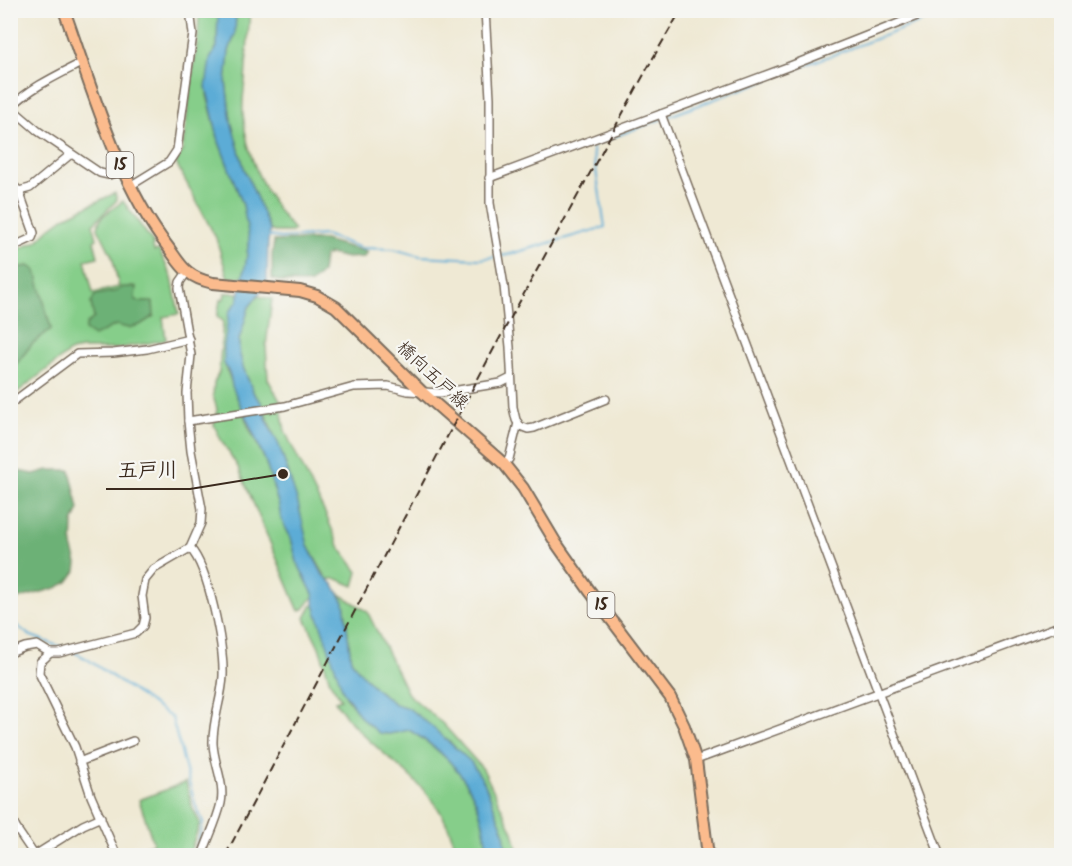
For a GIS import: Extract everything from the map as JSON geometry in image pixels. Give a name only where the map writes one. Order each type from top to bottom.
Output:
[{"type":"main road","name":"15","points":[[64,10],[122,170],[139,204],[187,272]]},
{"type":"main road","name":"橋向五戸線","points":[[187,272],[201,280],[223,285],[300,291],[317,296],[336,307],[422,392],[504,464],[523,488],[556,543],[669,698],[684,726],[696,760],[708,855]]},
{"type":"street","points":[[130,186],[169,162],[177,150],[193,34],[190,10]]},
{"type":"street","points":[[485,10],[490,98],[490,203],[504,286],[513,408],[518,423],[509,459],[504,464]]},
{"type":"street","points":[[489,178],[932,10]]},
{"type":"street","points":[[83,62],[56,75],[26,94],[11,107],[38,131],[100,173],[109,175],[122,170]]},
{"type":"street","points":[[662,114],[940,855]]},
{"type":"street","points":[[20,190],[30,188],[71,154]]},
{"type":"street","points":[[10,182],[20,190],[34,233],[32,238],[10,248]]},
{"type":"street","points":[[10,653],[36,645],[50,653],[59,653],[136,633],[143,626],[145,618],[142,596],[145,580],[154,569],[190,548],[201,523],[202,509],[188,421],[187,393],[191,355],[179,288],[187,272]]},
{"type":"street","points":[[10,404],[77,354],[147,349],[189,339]]},
{"type":"street","points":[[188,421],[285,406],[354,387],[388,386],[408,391],[440,393],[501,383],[511,378]]},
{"type":"street","points":[[518,423],[528,429],[534,428],[606,399]]},
{"type":"street","points":[[190,548],[197,555],[202,569],[217,625],[223,676],[213,733],[213,747],[222,785],[222,801],[202,855]]},
{"type":"street","points":[[696,760],[1062,625]]},
{"type":"street","points":[[50,653],[40,662],[39,673],[75,747],[117,855]]},
{"type":"street","points":[[79,762],[133,741]]},
{"type":"street","points":[[10,813],[16,828],[35,855],[101,817]]},
{"type":"green space","points":[[199,11],[218,11],[217,47],[214,51],[207,95],[219,142],[243,205],[247,223],[249,239],[244,277],[228,278],[216,238],[176,163],[182,152],[198,36]]},
{"type":"green space","points":[[236,11],[250,11],[243,105],[248,145],[266,190],[294,230],[292,232],[270,230],[244,168],[231,121],[226,82],[229,51],[235,34]]},
{"type":"green space","points":[[115,193],[117,200],[93,224],[98,257],[85,260],[93,293],[119,287],[112,256],[98,228],[103,216],[123,201],[154,244],[152,244],[154,251],[159,250],[172,278],[179,314],[163,317],[166,340],[114,349],[71,351],[11,397],[11,368],[32,344],[51,329],[39,284],[29,266],[14,268],[11,264],[12,252],[37,241],[65,217]]},
{"type":"green space","points":[[324,240],[367,252],[364,257],[347,258],[330,254],[324,256],[322,273],[311,283],[272,279],[274,241]]},
{"type":"green space","points":[[11,264],[14,268],[29,266],[36,271],[51,329],[32,344],[11,368]]},
{"type":"green space","points":[[123,287],[136,287],[135,299],[140,302],[153,302],[154,316],[140,325],[128,328],[116,325],[94,336],[85,330],[87,323],[94,318],[91,303],[95,295],[117,291]]},
{"type":"green space","points":[[225,293],[240,293],[238,301],[229,312],[224,363],[249,428],[265,460],[281,519],[291,538],[297,562],[314,596],[304,609],[299,611],[238,467],[214,425],[217,409],[213,396],[214,383],[219,372],[223,321],[217,317],[220,300],[224,299]]},
{"type":"green space","points":[[258,296],[272,299],[266,346],[268,379],[280,401],[285,431],[339,546],[358,572],[354,586],[337,579],[327,579],[308,546],[288,471],[261,402],[254,394],[243,367],[239,340],[249,307]]},
{"type":"green space","points":[[48,470],[70,470],[79,509],[73,523],[72,546],[77,563],[76,571],[68,582],[56,588],[17,599],[11,597],[11,474],[18,471],[34,474]]},
{"type":"green space","points":[[340,594],[367,611],[408,694],[443,724],[483,769],[513,832],[519,855],[506,855],[504,832],[484,782],[452,744],[408,708],[395,704],[374,687],[351,660],[344,602]]},
{"type":"green space","points":[[314,605],[347,699],[379,733],[389,734],[409,730],[426,741],[455,767],[466,782],[481,816],[487,855],[457,855],[449,828],[437,806],[421,787],[350,722],[335,701],[341,699],[330,682],[319,647],[305,618],[311,606]]},
{"type":"green space","points":[[186,782],[192,807],[200,823],[189,855],[122,855],[153,842],[139,800]]},
{"type":"water","points":[[218,11],[236,11],[235,34],[229,51],[226,82],[231,121],[244,168],[270,230],[267,283],[249,307],[239,340],[243,367],[279,445],[298,503],[308,546],[323,575],[333,584],[344,602],[351,660],[374,687],[395,704],[408,708],[429,724],[471,762],[484,782],[504,832],[506,855],[487,855],[481,816],[466,782],[455,767],[426,741],[409,730],[389,734],[379,733],[362,719],[343,691],[314,605],[314,596],[297,562],[291,538],[281,519],[265,460],[224,363],[229,312],[238,301],[249,239],[243,205],[219,142],[206,87],[210,59],[217,47]]},
{"type":"waterway","points":[[268,236],[281,238],[325,235],[361,248],[394,249],[420,256],[480,259],[507,255],[605,227],[592,145],[953,10]]},
{"type":"waterway","points":[[10,620],[29,635],[66,649]]},
{"type":"waterway","points":[[74,652],[172,718],[195,804],[203,822],[195,856]]},
{"type":"railway","points":[[225,856],[491,354],[681,10]]},
{"type":"place","name":"五戸川","points":[[283,474]]}]
